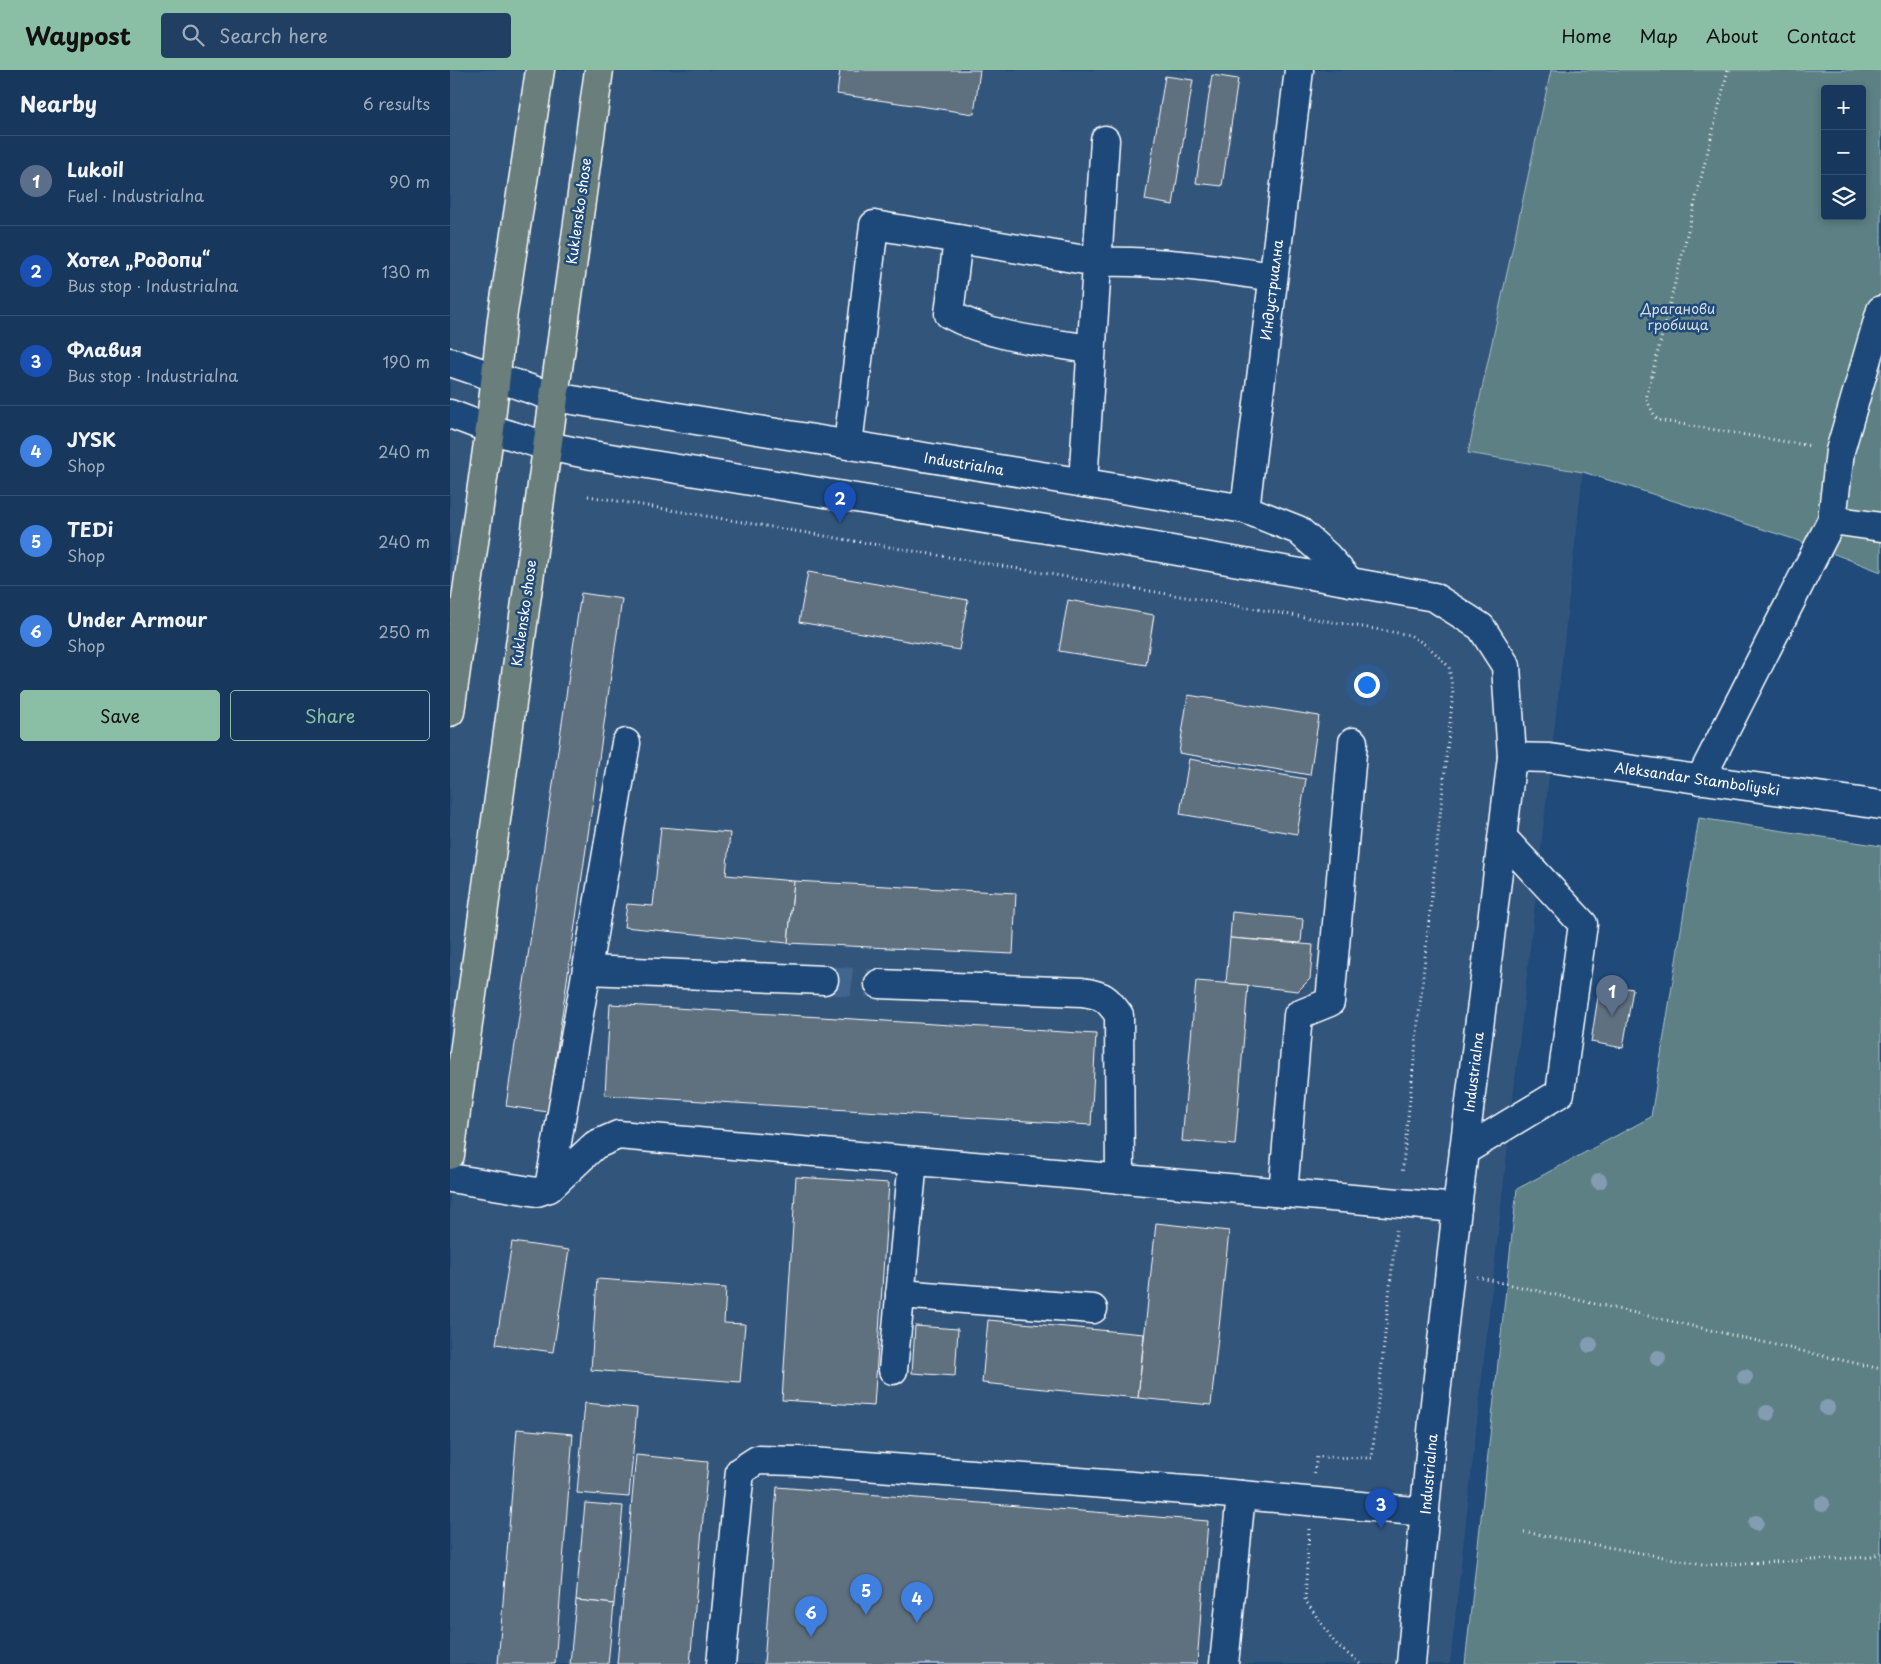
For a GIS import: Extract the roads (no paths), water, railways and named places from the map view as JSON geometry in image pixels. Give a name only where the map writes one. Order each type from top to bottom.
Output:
[{"type":"main road","points":[[450,712],[490,429],[502,319],[540,70]]},
{"type":"main road","name":"Kuklensko shose","points":[[450,1155],[598,70]]},
{"type":"street","name":"Индустриална","points":[[1245,509],[1298,70]]},
{"type":"street","points":[[1083,483],[1105,140]]},
{"type":"street","points":[[848,445],[874,226],[1097,262],[1132,261],[1217,269],[1273,277]]},
{"type":"street","points":[[958,239],[949,314],[966,324],[1029,340],[1092,350]]},
{"type":"street","points":[[1700,780],[1832,520],[1840,451],[1881,310]]},
{"type":"street","name":"Industrialna","points":[[450,362],[554,397],[1245,509],[1298,530],[1327,556],[1350,582]]},
{"type":"street","name":"Industrialna","points":[[450,414],[490,429],[547,446],[1144,545],[1434,597],[1481,627],[1506,666],[1512,757],[1504,839],[1457,1208],[1411,1664]]},
{"type":"street","points":[[1832,520],[1881,526]]},
{"type":"street","points":[[549,1188],[626,742]]},
{"type":"street","points":[[1283,1193],[1298,1015],[1330,1002],[1353,742]]},
{"type":"street","name":"Aleksandar Stamboliyski","points":[[1512,757],[1550,758],[1881,805]]},
{"type":"street","points":[[1464,1151],[1560,1092],[1583,924],[1504,839]]},
{"type":"street","points":[[587,970],[824,980]]},
{"type":"street","points":[[879,984],[1082,992],[1100,995],[1111,1003],[1119,1016],[1120,1179]]},
{"type":"street","points":[[450,1178],[536,1192],[549,1188],[595,1145],[618,1136],[1457,1208]]},
{"type":"street","points":[[893,1370],[913,1161]]},
{"type":"street","points":[[900,1294],[1093,1309]]},
{"type":"street","points":[[721,1664],[740,1470],[757,1460],[807,1462],[1241,1495],[1425,1512]]},
{"type":"street","points":[[1224,1664],[1241,1495]]},
{"type":"tunnel","points":[[824,980],[879,984]]},
{"type":"place","name":"Хотел „Родопи“","points":[[840,523]]},
{"type":"place","name":"Lukoil","points":[[1612,1016]]},
{"type":"place","name":"Флавия","points":[[1381,1529]]},
{"type":"place","name":"TEDi","points":[[866,1615]]},
{"type":"place","name":"JYSK","points":[[917,1623]]},
{"type":"place","name":"Under Armour","points":[[811,1637]]},
{"type":"park label","name":"Драганови гробища","points":[[1678,318]]}]
